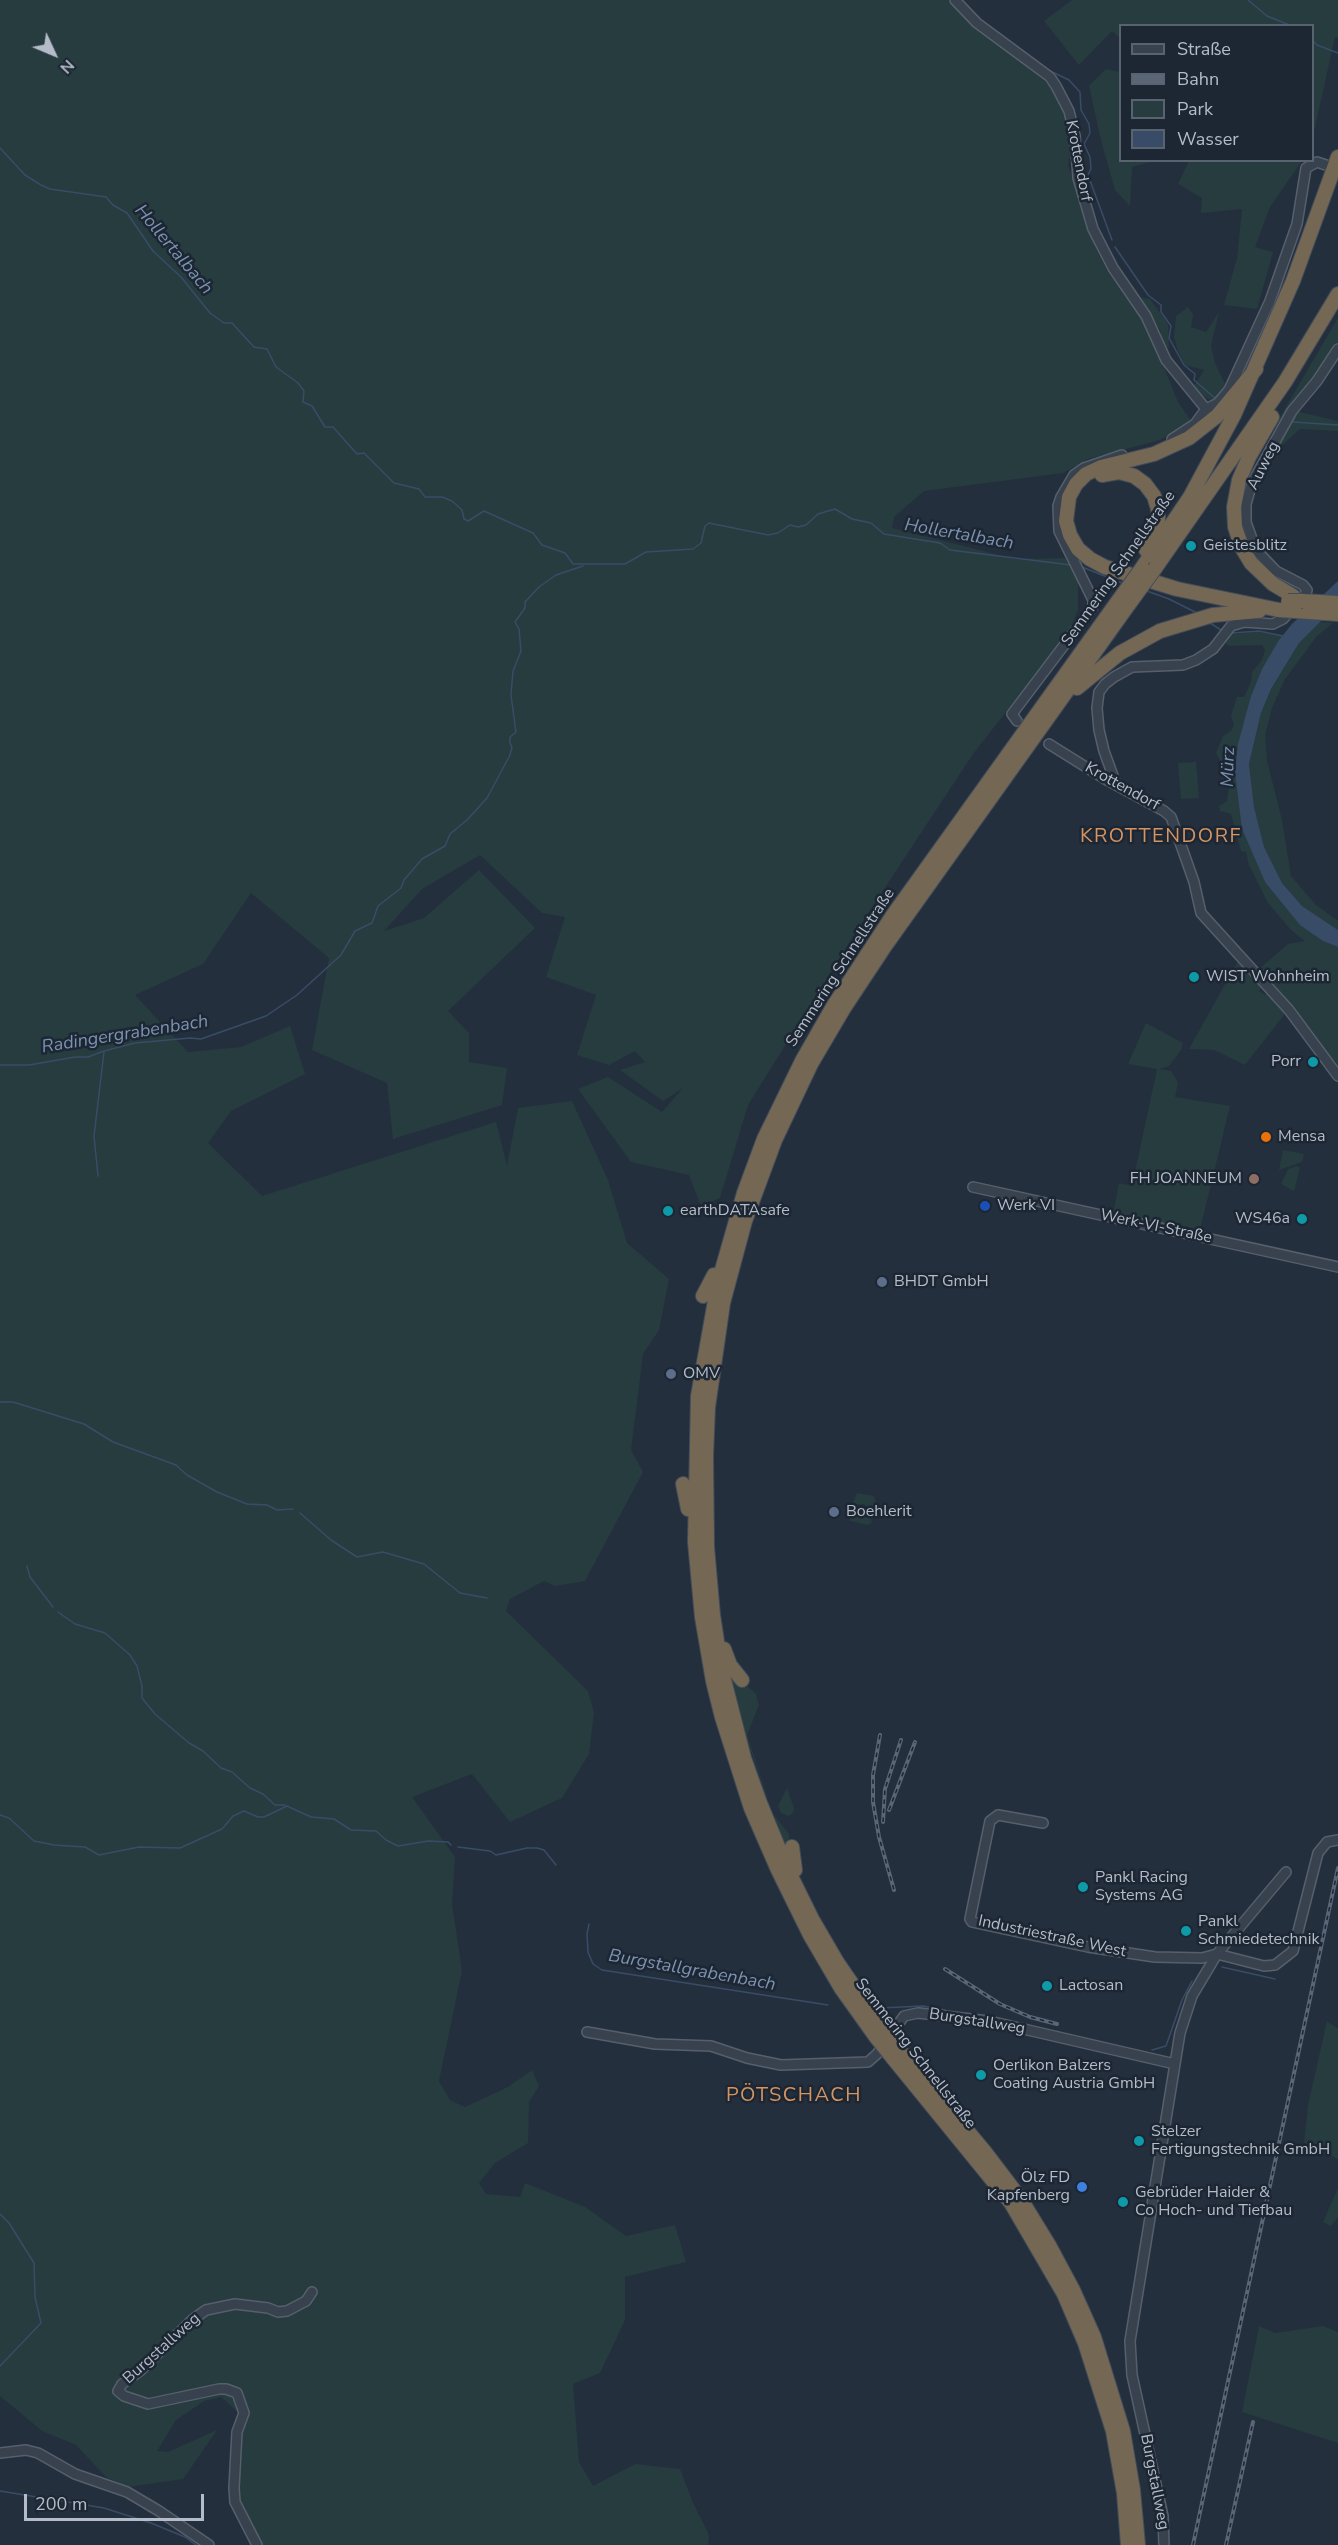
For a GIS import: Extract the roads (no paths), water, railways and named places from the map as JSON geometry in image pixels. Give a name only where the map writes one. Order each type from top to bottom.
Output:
[{"type":"highway","name":"Semmering Schnellstraße","points":[[1147,570],[1203,475],[1256,369],[1306,248],[1338,157]]},
{"type":"highway","name":"Semmering Schnellstraße","points":[[880,2033],[812,1919],[760,1803],[744,1758],[721,1668],[707,1547],[708,1407],[723,1303],[746,1221],[775,1140],[812,1064],[844,1008],[917,899],[1062,697],[1147,570],[1285,382],[1338,294]]},
{"type":"highway","points":[[1147,570],[1096,563],[1078,549],[1070,536],[1066,521],[1066,505],[1071,490],[1080,479],[1092,471],[1155,454],[1189,438],[1217,416],[1256,369]]},
{"type":"highway","points":[[1285,382],[1285,394],[1243,469],[1236,493],[1234,517],[1237,538],[1251,563],[1291,602]]},
{"type":"highway","points":[[1147,570],[1144,554],[1158,523],[1158,509],[1154,496],[1140,479],[1127,474],[1112,473],[1096,477],[1085,485],[1075,501],[1074,521],[1078,535],[1088,548],[1101,556],[1147,570],[1219,590],[1291,602],[1338,614]]},
{"type":"highway","points":[[1062,697],[1133,644],[1189,621],[1291,602],[1338,603]]},
{"type":"highway","name":"Semmering Schnellstraße","points":[[1124,603],[893,915],[834,1005],[802,1061],[764,1139],[728,1246],[718,1284],[698,1395],[694,1542],[702,1617],[713,1681],[735,1763],[751,1808],[810,1935],[841,1988],[892,2048],[1011,2203],[1064,2294],[1096,2375],[1113,2431],[1124,2493],[1128,2545]]},
{"type":"highway","points":[[703,1296],[713,1279],[718,1261],[728,1246]]},
{"type":"highway","points":[[683,1484],[694,1542]]},
{"type":"highway","points":[[712,1600],[719,1621],[725,1654],[730,1665],[742,1680]]},
{"type":"highway","points":[[792,1847],[793,1865],[808,1899],[812,1919]]},
{"type":"highway","name":"Semmering Schnellstraße","points":[[892,2048],[985,2152],[1020,2198],[1073,2290],[1094,2337],[1123,2431],[1133,2490],[1138,2545]]},
{"type":"street","name":"Krottendorf","points":[[955,0],[977,23],[1050,77],[1056,86],[1069,111],[1075,136],[1078,178],[1093,229],[1113,268],[1146,316],[1166,360],[1206,409]]},
{"type":"street","points":[[1017,721],[1012,714],[1090,614],[1093,600],[1059,531],[1058,506],[1066,486],[1074,475],[1084,468],[1107,459],[1163,444],[1182,434],[1195,424],[1206,409],[1218,403],[1229,390],[1270,301],[1297,224],[1306,168],[1317,162],[1326,165]]},
{"type":"street","name":"Auweg","points":[[1116,784],[1099,730],[1099,692],[1105,684],[1114,676],[1132,668],[1184,664],[1196,660],[1213,649],[1231,626],[1244,622],[1273,624],[1283,619],[1306,593],[1304,585],[1276,571],[1256,550],[1246,522],[1246,504],[1252,483],[1292,411],[1317,381],[1338,349]]},
{"type":"street","name":"Krottendorf","points":[[1049,744],[1171,817],[1194,882],[1201,913],[1289,1010],[1338,1076]]},
{"type":"street","name":"Werk-VI-Straße","points":[[974,1188],[1338,1267]]},
{"type":"street","name":"Industriestraße West","points":[[1043,1823],[998,1815],[990,1821],[970,1919],[972,1922],[1088,1947],[1155,1957],[1202,1958],[1217,1954]]},
{"type":"street","points":[[1217,1954],[1264,1966],[1275,1965],[1286,1959],[1293,1951],[1297,1938],[1318,1853],[1327,1842],[1338,1840]]},
{"type":"street","name":"Burgstallweg","points":[[1164,2545],[1163,2516],[1132,2375],[1130,2341],[1180,2033],[1192,1996],[1217,1954],[1286,1872]]},
{"type":"street","name":"Burgstallweg","points":[[587,2032],[644,2043],[711,2046],[747,2058],[781,2065],[868,2062],[877,2054],[904,2016],[918,2013],[989,2021],[1175,2064]]},
{"type":"street","name":"Burgstallweg","points":[[257,2545],[235,2502],[237,2432],[244,2417],[244,2407],[237,2393],[226,2389],[147,2404],[124,2396],[118,2391],[122,2384],[140,2371],[192,2320],[206,2310],[236,2304],[268,2308],[278,2312],[287,2311],[306,2301],[312,2292]]},
{"type":"street","points":[[0,2453],[26,2450],[38,2453],[75,2475],[127,2492],[209,2545]]},
{"type":"water","name":"Mürz","points":[[1338,581],[1338,604],[1299,643],[1271,689],[1261,713],[1249,764],[1254,807],[1264,847],[1282,883],[1302,906],[1338,930],[1338,947],[1323,941],[1300,925],[1265,882],[1242,829],[1235,772],[1238,744],[1251,696],[1262,669],[1279,640],[1292,624]]},
{"type":"waterway","points":[[1248,0],[1267,16],[1287,24]]},
{"type":"waterway","points":[[1314,42],[1338,53]]},
{"type":"waterway","points":[[1048,70],[1069,80],[1080,92],[1081,110],[1089,124],[1090,133],[1084,144],[1090,157],[1091,169],[1088,175],[1112,240]]},
{"type":"waterway","name":"Hollertalbach","points":[[0,148],[25,175],[41,185],[50,189],[106,197],[113,205],[127,213],[153,251],[181,277],[210,313],[224,323],[232,323],[254,347],[267,349],[276,367],[298,383],[304,391],[303,402],[312,406],[325,427],[333,427],[357,454],[364,453],[394,483],[419,489],[425,497],[442,497],[452,501],[462,510],[464,519],[468,521],[484,511],[533,533],[542,545],[565,553],[573,564],[625,564],[646,552],[693,549],[701,543],[705,526],[709,523],[768,535],[778,533],[790,525],[798,527],[806,525],[818,514],[835,509],[852,519],[871,523],[884,534],[940,543],[950,550],[1071,565]]},
{"type":"waterway","points":[[1115,247],[1148,295],[1161,305],[1161,312],[1171,326],[1169,338],[1184,365],[1195,374],[1194,380],[1216,399]]},
{"type":"waterway","points":[[1293,422],[1338,425]]},
{"type":"waterway","name":"Radingergrabenbach","points":[[0,1065],[29,1065],[88,1057],[135,1043],[201,1039],[266,1016],[297,995],[341,955],[355,931],[372,923],[378,906],[401,888],[404,880],[422,859],[445,846],[450,834],[467,820],[487,798],[510,755],[512,747],[510,737],[516,732],[511,695],[513,671],[521,651],[519,629],[515,622],[525,608],[525,602],[539,587],[556,575],[583,566]]},
{"type":"waterway","name":"Hollertalbach","points":[[1082,567],[1122,583]]},
{"type":"waterway","name":"Hollertalbach","points":[[1147,591],[1197,613]]},
{"type":"waterway","name":"Hollertalbach","points":[[1210,623],[1221,630]]},
{"type":"waterway","name":"Hollertalbach","points":[[1232,633],[1259,631],[1283,636]]},
{"type":"waterway","points":[[98,1176],[94,1136],[104,1052]]},
{"type":"waterway","points":[[0,1402],[13,1402],[84,1424],[113,1442],[176,1465],[187,1475],[217,1492],[247,1504],[267,1505],[277,1510],[293,1509]]},
{"type":"waterway","points":[[300,1513],[331,1540],[357,1557],[383,1552],[424,1564],[460,1593],[487,1598]]},
{"type":"waterway","points":[[27,1566],[30,1577],[53,1607]]},
{"type":"waterway","points":[[58,1612],[75,1624],[105,1633],[130,1655],[137,1666],[142,1686],[142,1698],[155,1714],[189,1743],[203,1751],[221,1768],[232,1772],[250,1788],[263,1794],[275,1805],[285,1805]]},
{"type":"waterway","name":"Burgstallgrabenbach","points":[[0,1815],[9,1818],[34,1841],[85,1847],[99,1855],[139,1847],[180,1848],[222,1829],[233,1816],[244,1811],[264,1817],[287,1806],[311,1817],[334,1819],[351,1830],[376,1831],[386,1840],[398,1846],[428,1841],[448,1842],[451,1845]]},
{"type":"waterway","name":"Burgstallgrabenbach","points":[[458,1847],[490,1851],[496,1855],[537,1848],[544,1850],[556,1865]]},
{"type":"waterway","name":"Burgstallgrabenbach","points":[[589,1924],[588,1952],[593,1964],[602,1970],[828,2005]]},
{"type":"waterway","name":"Burgstallgrabenbach","points":[[1222,1967],[1275,1979]]},
{"type":"waterway","name":"Burgstallgrabenbach","points":[[1152,2050],[1166,2046],[1182,2000],[1192,1981]]},
{"type":"waterway","name":"Burgstallgrabenbach","points":[[880,2008],[923,2006],[945,2010]]},
{"type":"waterway","points":[[0,2214],[9,2223],[34,2263],[35,2297],[41,2323],[0,2366]]},
{"type":"waterway","points":[[0,2491],[104,2508],[151,2523],[185,2537],[196,2545]]},
{"type":"railway","points":[[880,1735],[873,1775],[873,1802],[879,1837],[894,1890]]},
{"type":"railway","points":[[883,1822],[885,1789],[901,1740]]},
{"type":"railway","points":[[889,1810],[915,1742]]},
{"type":"railway","points":[[1193,2545],[1338,1868]]},
{"type":"railway","points":[[945,1969],[1000,2004],[1030,2017],[1057,2024]]},
{"type":"railway","points":[[1226,2545],[1253,2422]]},
{"type":"place","name":"Geistesblitz","points":[[1191,546]]},
{"type":"place","name":"WIST Wohnheim","points":[[1194,977]]},
{"type":"place","name":"Porr","points":[[1313,1062]]},
{"type":"place","name":"Mensa","points":[[1266,1137]]},
{"type":"place","name":"FH JOANNEUM","points":[[1254,1179]]},
{"type":"place","name":"Werk VI","points":[[985,1206]]},
{"type":"place","name":"earthDATAsafe","points":[[668,1211]]},
{"type":"place","name":"WS46a","points":[[1302,1219]]},
{"type":"place","name":"BHDT GmbH","points":[[882,1282]]},
{"type":"place","name":"OMV","points":[[671,1374]]},
{"type":"place","name":"Boehlerit","points":[[834,1512]]},
{"type":"place","name":"Pankl Racing Systems AG","points":[[1083,1887]]},
{"type":"place","name":"Pankl Schmiedetechnik","points":[[1186,1931]]},
{"type":"place","name":"Lactosan","points":[[1047,1986]]},
{"type":"place","name":"Oerlikon Balzers Coating Austria GmbH","points":[[981,2075]]},
{"type":"place","name":"Stelzer Fertigungstechnik GmbH","points":[[1139,2141]]},
{"type":"place","name":"Ölz FD Kapfenberg","points":[[1082,2187]]},
{"type":"place","name":"Gebrüder Haider & Co Hoch- und Tiefbau","points":[[1123,2202]]},
{"type":"district","name":"KROTTENDORF","points":[[1161,837]]},
{"type":"district","name":"PÖTSCHACH","points":[[794,2096]]}]
